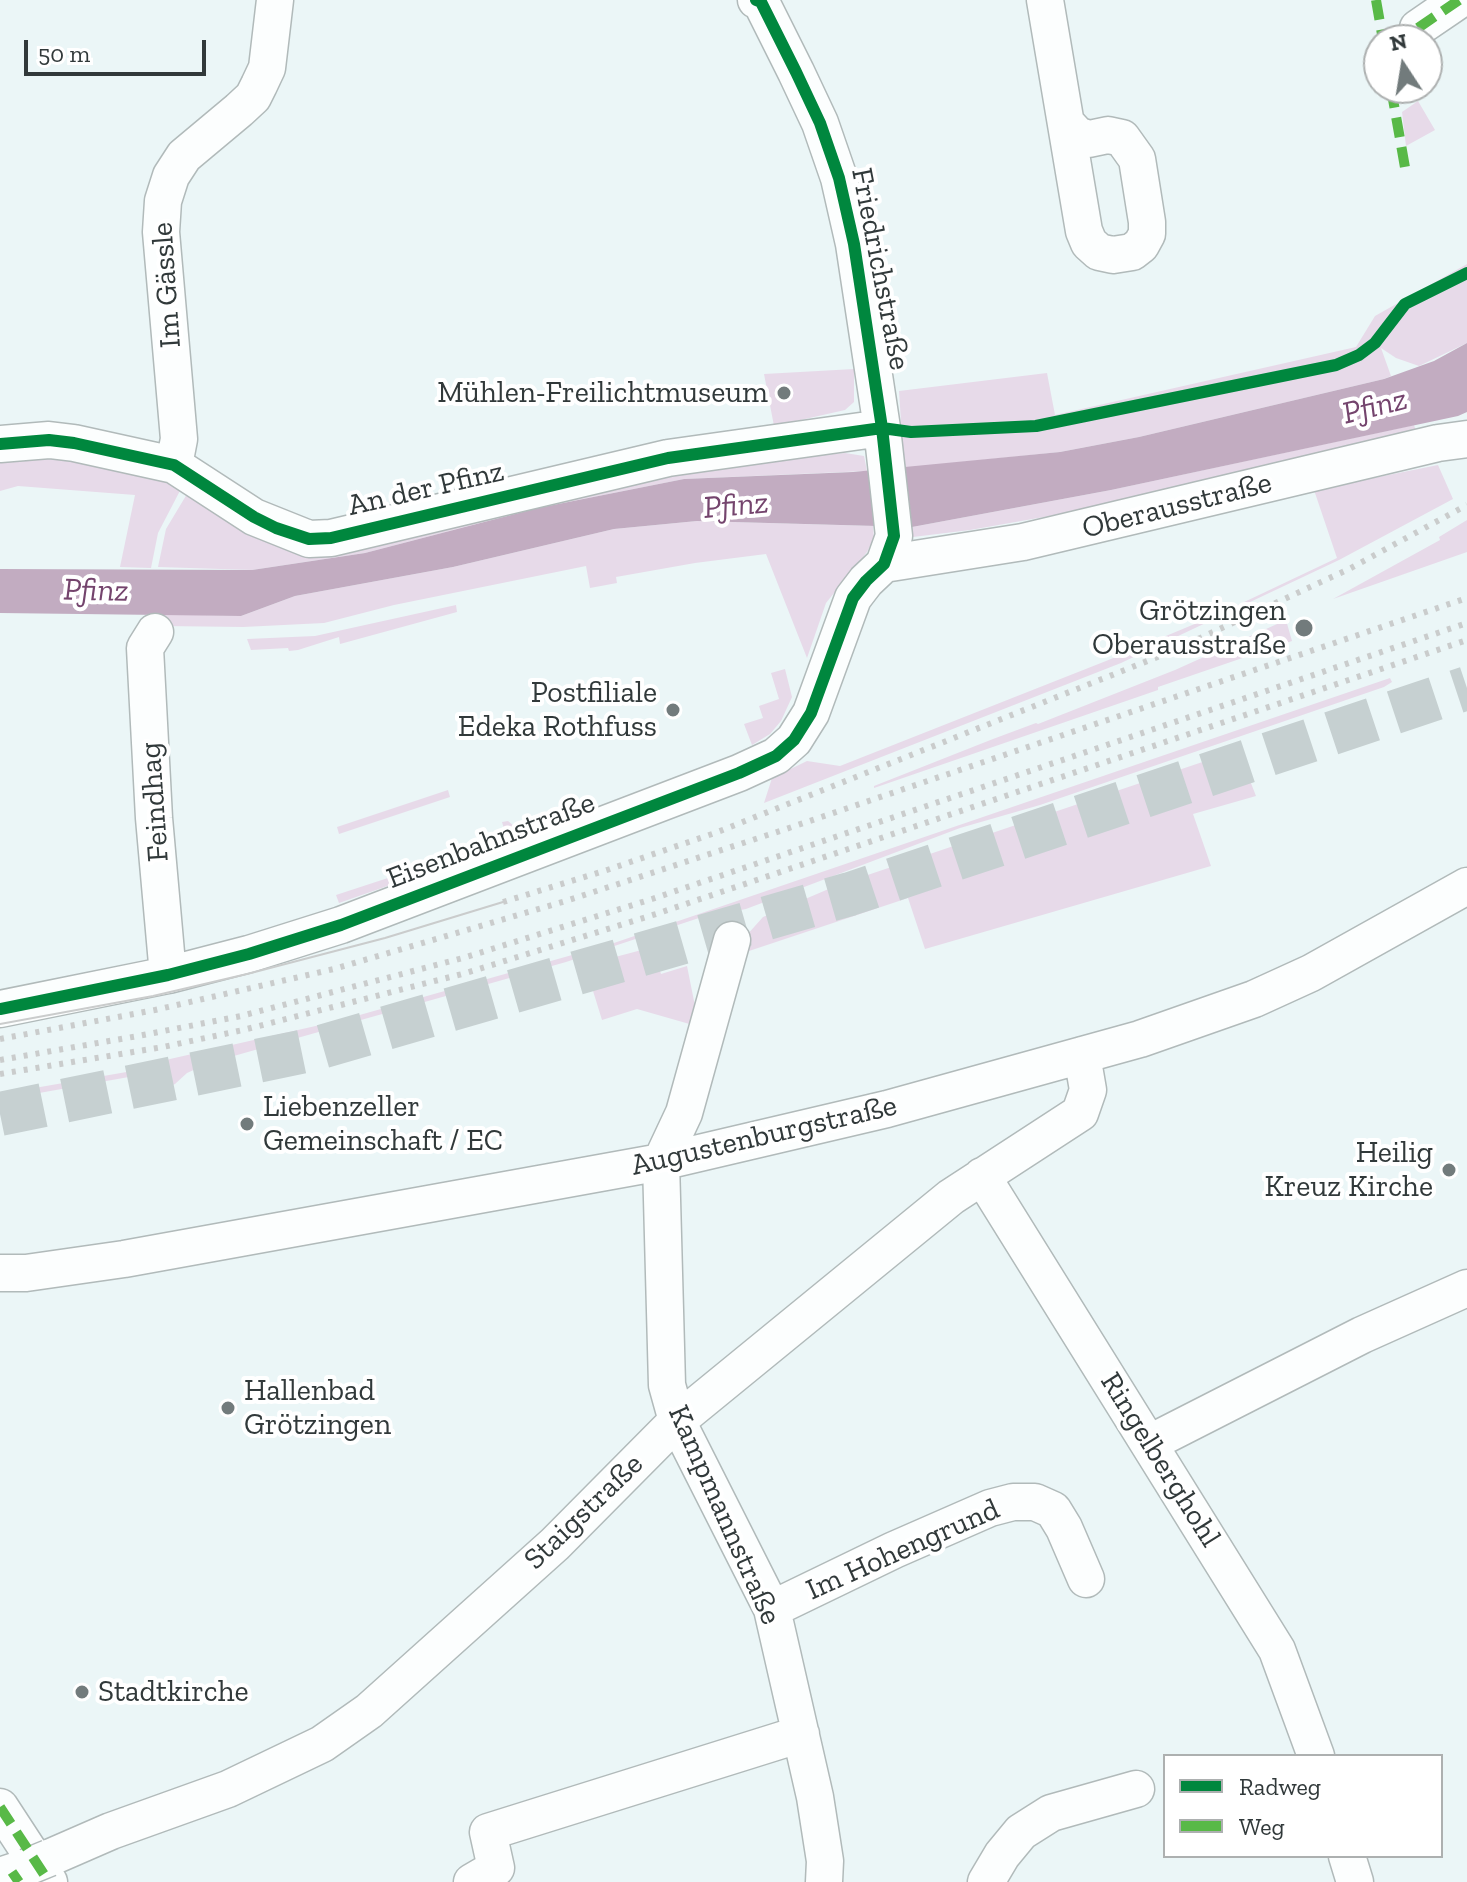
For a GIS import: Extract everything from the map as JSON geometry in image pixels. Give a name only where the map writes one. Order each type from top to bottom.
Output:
[{"type":"street","name":"Im Gässle","points":[[174,465],[179,439],[161,232],[163,201],[171,176],[184,156],[253,97],[267,68],[275,0]]},
{"type":"street","points":[[1045,0],[1066,123]]},
{"type":"street","points":[[1424,24],[1459,0]]},
{"type":"street","name":"Friedrichstraße","points":[[760,1],[820,123],[839,178],[854,244],[883,439],[889,550]]},
{"type":"street","name":"An der Pfinz","points":[[0,444],[61,442],[174,465],[254,517],[309,539],[331,538],[668,458],[883,439]]},
{"type":"street","name":"Oberausstraße","points":[[889,550],[1023,542],[1438,443],[1467,439]]},
{"type":"street","name":"Eisenbahnstraße","points":[[0,1009],[168,975],[341,925],[630,817],[776,756],[794,740],[811,713],[853,598],[889,550]]},
{"type":"street","name":"Feindhag","points":[[155,632],[145,648],[154,818],[168,975]]},
{"type":"street","name":"Augustenburgstraße","points":[[9,1276],[293,1230],[661,1162],[887,1109],[1154,1034],[1254,999],[1337,959],[1467,886]]},
{"type":"street","name":"Kampmannstraße","points":[[732,940],[684,1113],[661,1162],[667,1385],[677,1421],[772,1609],[801,1734],[825,1861],[824,1882]]},
{"type":"street","name":"Staigstraße","points":[[26,1873],[111,1831],[228,1789],[322,1744],[369,1711],[555,1544],[677,1421],[951,1197],[1080,1113],[1088,1090],[1082,1055]]},
{"type":"street","name":"Ringelberghohl","points":[[982,1176],[1277,1650],[1315,1754]]},
{"type":"street","points":[[1150,1443],[1362,1335],[1467,1288]]},
{"type":"street","name":"Im Hohengrund","points":[[772,1609],[894,1550],[990,1508],[1013,1502],[1035,1502],[1053,1510],[1086,1579]]},
{"type":"street","points":[[472,1882],[496,1868],[488,1832],[801,1734]]},
{"type":"street","points":[[986,1882],[1021,1832],[1051,1813],[1136,1789]]},
{"type":"street","points":[[0,1807],[26,1873]]},
{"type":"street","points":[[1348,1858],[1355,1882]]},
{"type":"shaded area","points":[[1414,104],[1420,104],[1435,130],[1406,146],[1402,112]]},
{"type":"shaded area","points":[[1467,264],[1467,343],[1419,366],[1396,358],[1381,348],[1391,376],[1384,379],[1139,437],[1060,452],[904,468],[899,391],[1047,373],[1055,415],[1356,347],[1375,316]]},
{"type":"shaded area","points":[[854,369],[854,402],[845,410],[774,426],[764,374]]},
{"type":"shaded area","points":[[1414,425],[1416,431],[1078,511],[913,537],[912,527],[1111,490]]},
{"type":"shaded area","points":[[845,453],[864,456],[867,471],[684,479],[538,508],[365,553],[252,570],[158,567],[166,529],[190,489],[289,551],[325,551],[582,492],[725,465]]},
{"type":"shaded area","points":[[52,454],[184,483],[158,533],[151,568],[120,567],[135,495],[18,486],[0,491],[0,456]]},
{"type":"shaded area","points":[[1438,465],[1453,499],[1339,560],[1121,663],[764,803],[772,778],[807,761],[840,766],[1221,613],[1337,558],[1314,490]]},
{"type":"shaded area","points":[[1467,520],[1467,552],[1333,599],[1440,540],[1439,537]]},
{"type":"shaded area","points":[[697,521],[873,526],[874,538],[867,552],[826,603],[807,658],[766,554],[616,577],[617,583],[590,588],[586,566],[394,605],[324,623],[243,627],[163,626],[163,614],[241,616],[295,596],[453,567],[614,529]]},
{"type":"shaded area","points":[[456,605],[457,612],[340,644],[339,637],[298,650],[251,650],[247,639],[315,636]]},
{"type":"shaded area","points":[[1286,620],[1292,641],[874,788],[1175,670]]},
{"type":"shaded area","points":[[785,669],[792,697],[781,721],[770,734],[752,745],[744,724],[763,718],[759,706],[779,699],[771,673]]},
{"type":"shaded area","points":[[1390,678],[1392,682],[1384,687],[1040,805],[960,828],[746,909],[699,918],[566,962],[209,1063],[155,1094],[145,1096],[140,1075],[0,1100],[0,1094],[138,1070],[170,1059],[342,1020],[611,944]]},
{"type":"shaded area","points":[[1238,750],[1256,796],[1193,814],[1211,866],[925,949],[908,898],[737,955],[746,936],[763,917],[838,885]]},
{"type":"shaded area","points":[[448,790],[450,797],[339,834],[337,827]]},
{"type":"shaded area","points":[[508,821],[514,826],[516,834],[510,843],[339,903],[336,895],[507,839],[502,822]]},
{"type":"shaded area","points":[[653,947],[661,974],[687,966],[695,1006],[693,1025],[637,1009],[602,1020],[585,965]]},
{"type":"water","name":"Pfinz","points":[[1467,343],[1467,412],[1458,416],[1111,490],[912,527],[697,521],[614,529],[453,567],[295,596],[241,616],[0,613],[0,569],[252,570],[365,553],[538,508],[684,479],[853,472],[1060,452],[1139,437],[1384,379],[1434,361]]},
{"type":"tunnel","points":[[0,1114],[310,1050],[850,894],[1467,688]]},
{"type":"tram line","points":[[0,1024],[153,996],[247,974],[385,938],[503,902]]},
{"type":"railway","points":[[503,902],[715,833],[1170,652],[1349,569],[1467,505]]},
{"type":"railway","points":[[0,1039],[155,1010],[334,969],[569,900],[1467,598]]},
{"type":"railway","points":[[0,1060],[241,1016],[463,958],[652,899],[1467,623]]},
{"type":"railway","points":[[0,1074],[163,1047],[243,1030],[466,973],[656,914],[1467,640]]},
{"type":"marked path","points":[[1376,0],[1380,24]]},
{"type":"marked path","points":[[1424,24],[1459,0]]},
{"type":"marked path","points":[[1394,104],[1406,173]]},
{"type":"marked path","points":[[0,1807],[49,1882]]},
{"type":"marked path","points":[[12,1872],[19,1882]]},
{"type":"cycle path","points":[[0,1009],[168,975],[341,925],[739,773],[776,756],[794,740],[811,713],[853,598],[884,564],[894,536],[882,428],[854,244],[839,178],[820,123],[761,2],[756,0]]},
{"type":"cycle path","points":[[0,444],[49,440],[74,443],[174,465],[276,528],[309,539],[331,538],[668,458],[882,428],[911,432],[1036,426],[1336,365],[1359,355],[1375,343],[1405,304],[1467,273]]},
{"type":"place","name":"Mühlen-Freilichtmuseum","points":[[784,393]]},
{"type":"place","name":"Grötzingen Oberausstraße","points":[[1304,628]]},
{"type":"place","name":"Postfiliale Edeka Rothfuss","points":[[673,710]]},
{"type":"place","name":"Liebenzeller Gemeinschaft / EC","points":[[247,1124]]},
{"type":"place","name":"Heilig Kreuz Kirche","points":[[1449,1170]]},
{"type":"place","name":"Hallenbad Grötzingen","points":[[228,1408]]},
{"type":"place","name":"Stadtkirche","points":[[82,1692]]}]
